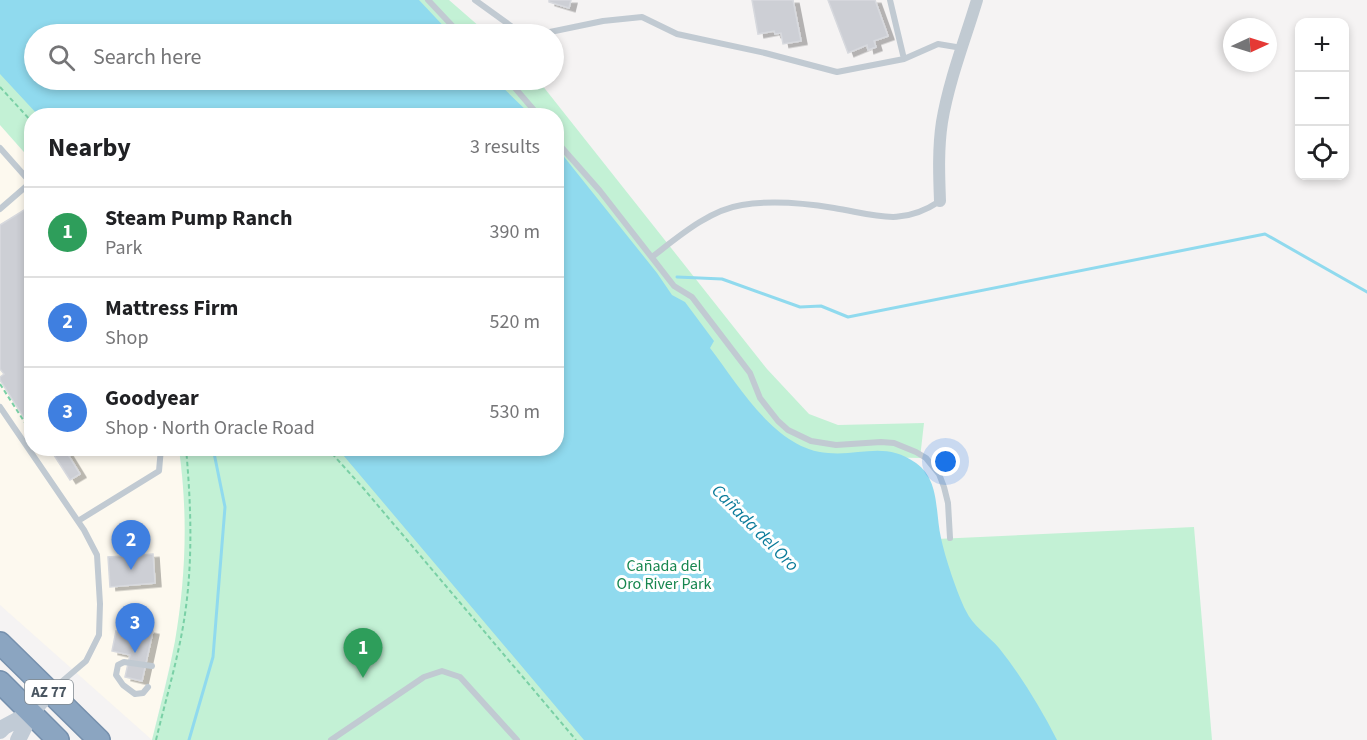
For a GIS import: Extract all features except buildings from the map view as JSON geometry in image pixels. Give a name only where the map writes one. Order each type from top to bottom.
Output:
[{"type":"highway","name":"AZ 77","points":[[0,644],[99,740]]},
{"type":"highway","name":"AZ 77","points":[[0,682],[58,740]]},
{"type":"street","points":[[940,201],[939,175],[943,120],[977,0]]},
{"type":"street","points":[[18,740],[32,712],[50,692]]},
{"type":"street","points":[[0,731],[32,712]]},
{"type":"lane","points":[[428,0],[451,24]]},
{"type":"lane","points":[[475,0],[508,24]]},
{"type":"lane","points":[[890,0],[904,59]]},
{"type":"lane","points":[[564,29],[603,21],[642,17],[677,34],[765,53],[837,72],[904,59],[939,44],[962,48]]},
{"type":"lane","points":[[517,90],[533,108]]},
{"type":"lane","points":[[0,148],[24,176]]},
{"type":"lane","points":[[564,150],[600,190],[674,286],[692,297],[750,373],[760,398],[778,422],[800,437],[824,444],[894,443],[926,458],[939,474],[944,487],[948,503],[950,538]]},
{"type":"lane","points":[[0,208],[24,189]]},
{"type":"lane","points":[[651,257],[716,213],[740,205],[774,201],[832,207],[888,218],[927,210],[940,201]]},
{"type":"lane","points":[[0,407],[24,442]]},
{"type":"lane","points":[[34,456],[78,521],[97,555],[99,634],[86,661],[50,692]]},
{"type":"lane","points":[[78,521],[159,471],[160,456]]},
{"type":"lane","points":[[148,687],[143,693],[135,694],[123,685],[116,675],[118,665],[124,662],[152,666]]},
{"type":"lane","points":[[331,740],[424,677],[442,671],[460,677],[517,740]]},
{"type":"path","points":[[0,87],[24,113]]},
{"type":"path","points":[[0,384],[24,423]]},
{"type":"path","points":[[20,436],[24,432]]},
{"type":"path","points":[[156,740],[185,617],[189,586],[191,514],[187,456]]},
{"type":"path","points":[[334,456],[576,740]]},
{"type":"shaded area","points":[[0,125],[24,152],[24,456],[180,456],[185,507],[185,552],[181,603],[175,643],[152,740],[0,605]]},
{"type":"green space","name":"Cañada del Oro River Park","points":[[0,0],[449,0],[477,24],[24,24],[24,90],[546,90],[560,108],[24,108],[24,152],[0,125]]},
{"type":"green space","name":"Cañada del Oro River Park","points":[[564,113],[767,369],[809,414],[838,425],[924,423],[920,458],[780,455],[850,543],[1194,527],[1212,740],[152,740],[173,653],[182,593],[185,521],[180,456],[564,456]]},
{"type":"water","points":[[0,0],[419,0],[442,24],[24,24],[24,90],[505,90],[524,108],[32,108],[0,74]]},
{"type":"water","name":"Cañada del Oro","points":[[564,157],[672,295],[685,302],[714,341],[710,348],[760,414],[775,428],[791,440],[809,449],[828,453],[883,451],[894,453],[905,456],[924,470],[933,487],[939,528],[948,565],[966,611],[1015,670],[1057,740],[584,740],[344,456],[564,456]]},
{"type":"waterway","points":[[677,277],[722,279],[800,307],[821,306],[848,317],[1265,234],[1367,292]]},
{"type":"waterway","points":[[189,740],[213,657],[225,507],[215,456]]},
{"type":"place","name":"Mattress Firm","points":[[131,570]]},
{"type":"place","name":"Goodyear","points":[[135,653]]},
{"type":"place","name":"Steam Pump Ranch","points":[[363,678]]}]
